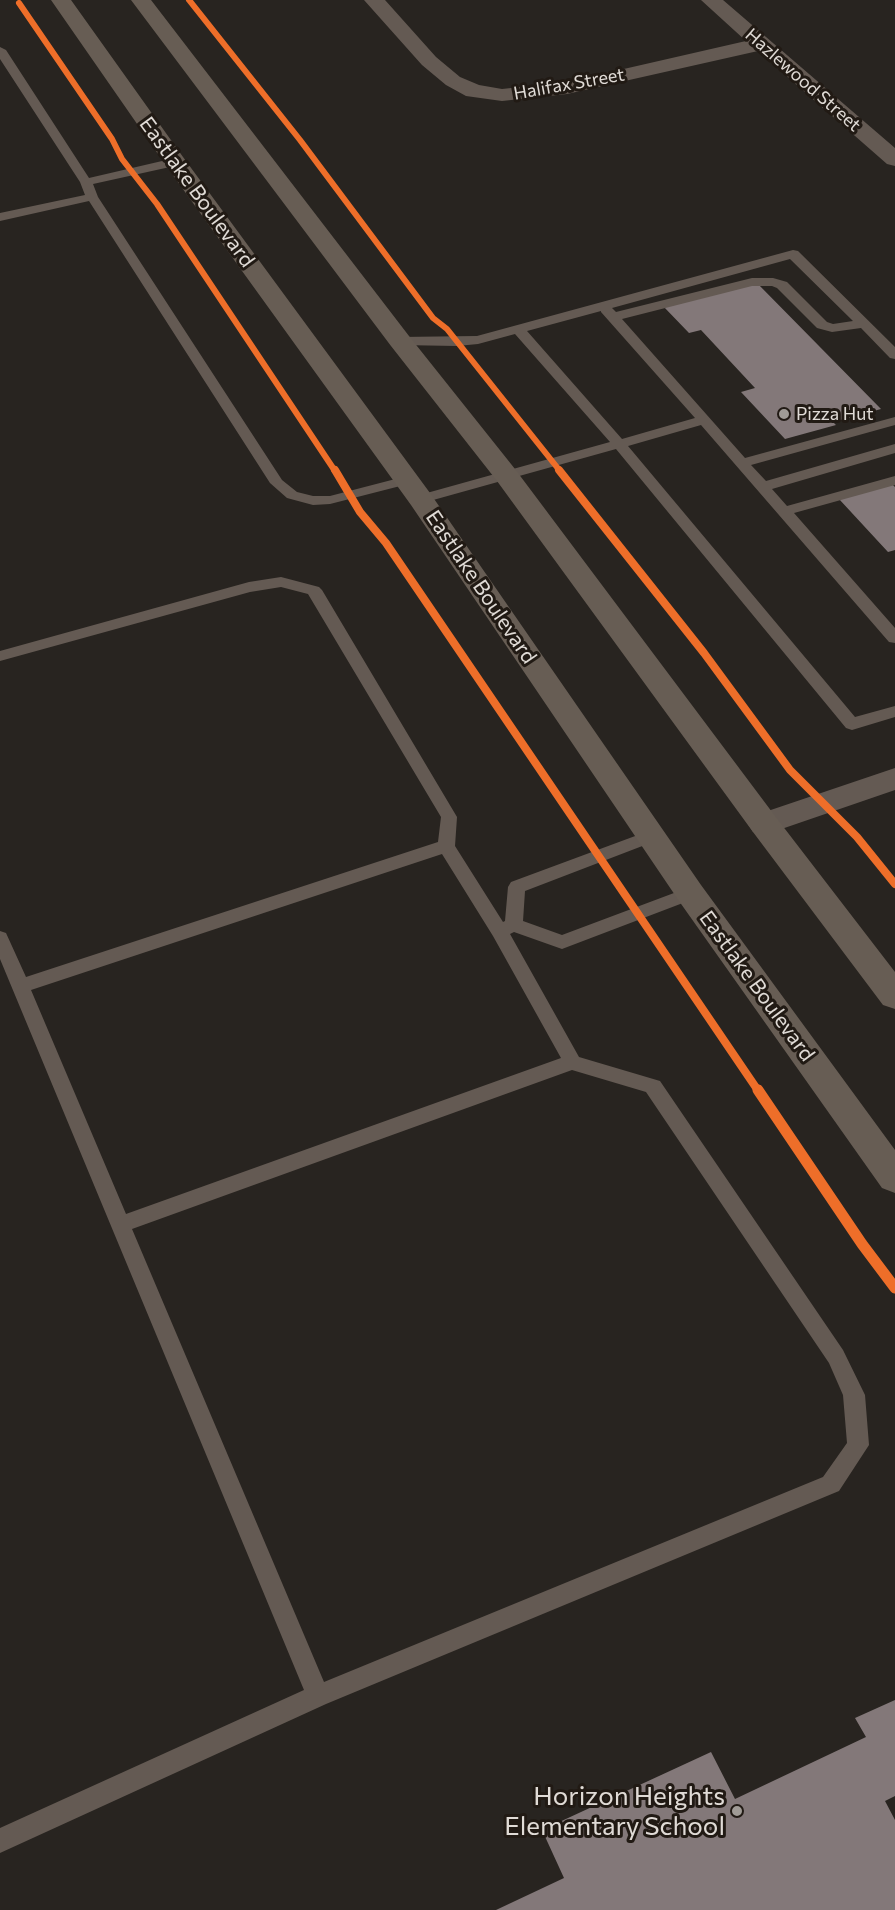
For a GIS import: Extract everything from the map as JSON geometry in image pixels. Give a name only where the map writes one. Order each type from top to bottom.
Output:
[{"type":"main road","name":"Eastlake Boulevard","points":[[61,0],[175,162],[414,490],[690,893],[895,1178]]},
{"type":"main road","points":[[141,0],[400,341],[506,475],[764,824],[895,996]]},
{"type":"street","name":"Halifax Street","points":[[374,0],[429,61],[453,81],[474,91],[502,95],[567,88],[762,44]]},
{"type":"street","name":"Hazlewood Street","points":[[711,0],[895,159]]},
{"type":"street","points":[[764,824],[895,779]]},
{"type":"lane","points":[[0,50],[277,483],[292,495],[313,501],[330,500],[414,490],[506,475],[704,420]]},
{"type":"lane","points":[[86,182],[175,162]]},
{"type":"lane","points":[[0,217],[92,197]]},
{"type":"lane","points":[[400,341],[478,340],[793,254],[895,355]]},
{"type":"lane","points":[[614,317],[752,282],[782,285],[822,325],[842,329],[864,324]]},
{"type":"lane","points":[[601,305],[614,317],[895,638]]},
{"type":"lane","points":[[518,329],[619,444],[852,724],[895,711]]},
{"type":"lane","points":[[742,463],[895,421]]},
{"type":"lane","points":[[762,487],[895,448]]},
{"type":"lane","points":[[784,511],[895,480]]},
{"type":"lane","points":[[0,656],[249,587],[281,582],[314,590],[449,817],[446,846],[506,928],[572,1062]]},
{"type":"lane","points":[[506,928],[517,887],[652,836]]},
{"type":"lane","points":[[20,986],[446,846]]},
{"type":"lane","points":[[506,928],[562,942],[690,893]]},
{"type":"lane","points":[[0,938],[318,1696]]},
{"type":"lane","points":[[0,1841],[318,1696],[831,1484],[858,1444],[854,1395],[836,1357],[653,1086],[572,1062],[120,1225]]},
{"type":"building","points":[[757,283],[881,409],[833,422],[836,425],[785,439],[741,392],[755,388],[701,330],[689,333],[663,306]]},
{"type":"building","points":[[892,484],[895,487],[895,550],[888,552],[839,499]]},
{"type":"building","name":"Horizon Heights Elementary School","points":[[895,1700],[895,1796],[885,1801],[895,1820],[895,1910],[496,1910],[564,1878],[542,1830],[711,1752],[735,1799],[866,1737],[855,1718]]},
{"type":"cycle path","points":[[189,0],[300,140],[433,318],[447,329],[704,653],[790,770],[857,837],[895,884]]},
{"type":"cycle path","points":[[19,3],[112,139],[122,159],[157,204],[324,452],[360,512],[386,543],[862,1244],[895,1288]]},
{"type":"place","name":"Pizza Hut","points":[[784,414]]},
{"type":"place","name":"Horizon Heights Elementary School","points":[[737,1811]]}]
